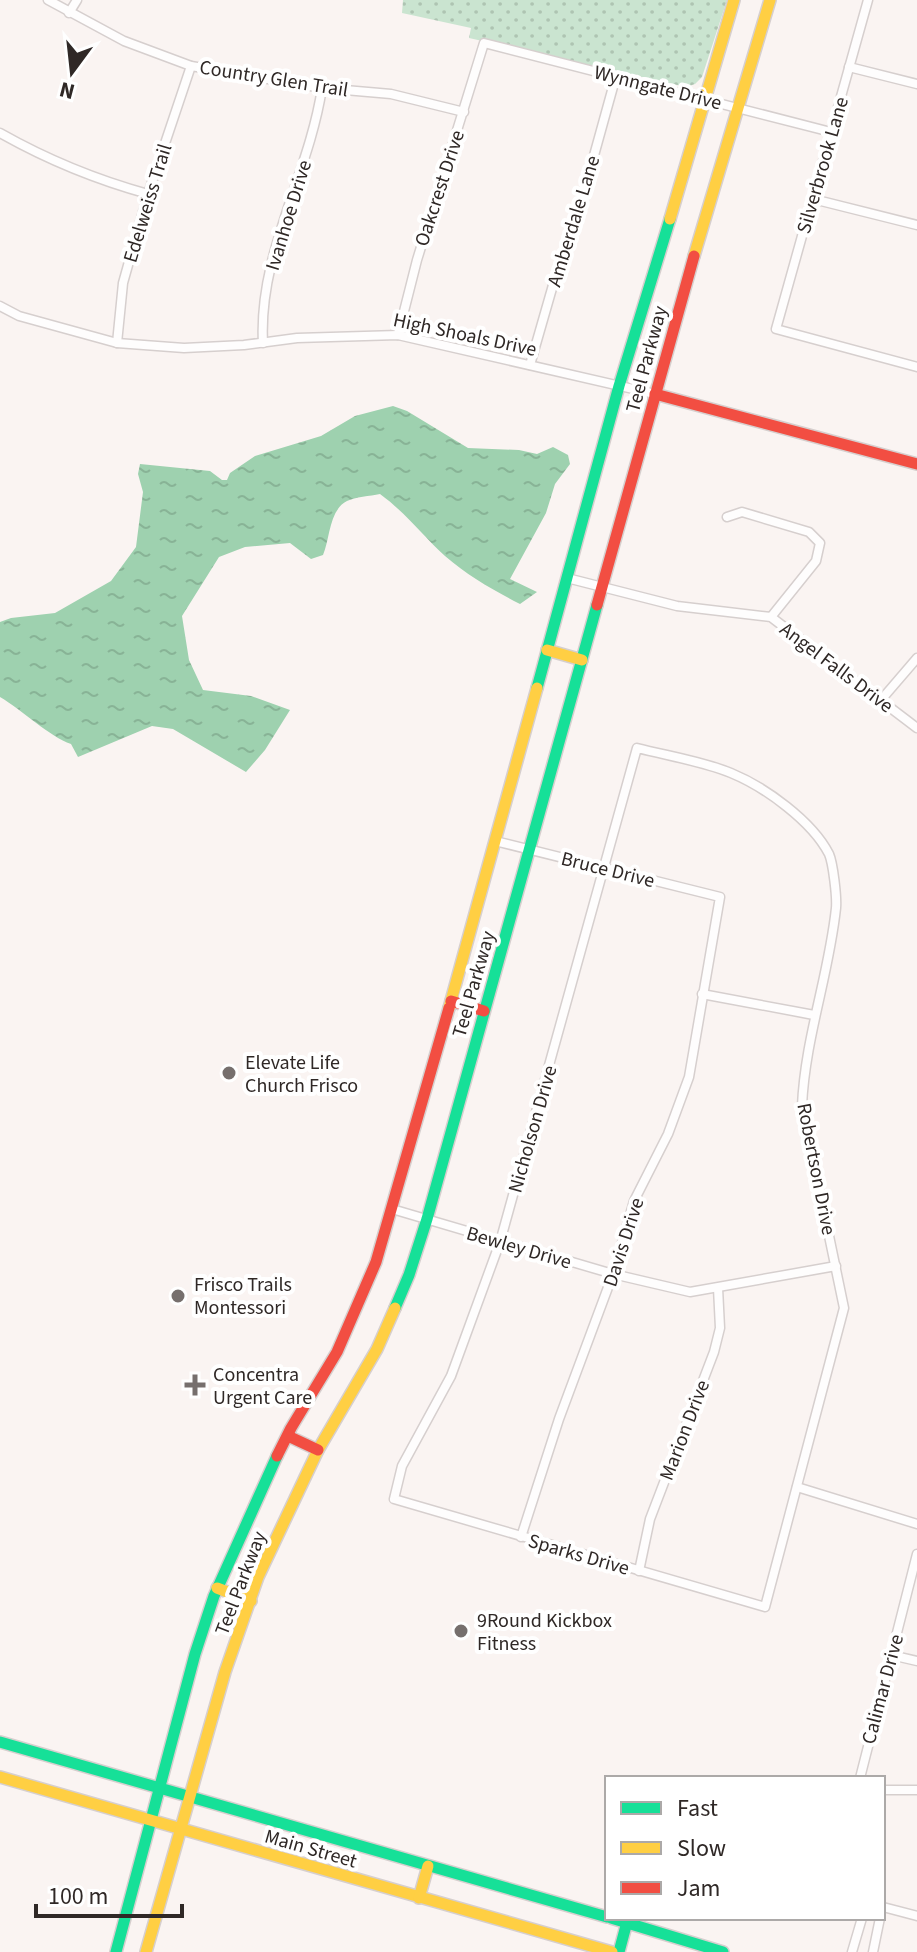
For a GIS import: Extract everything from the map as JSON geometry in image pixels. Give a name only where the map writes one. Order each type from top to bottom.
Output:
[{"type":"main road","name":"Teel Parkway","points":[[116,1952],[195,1654],[217,1588],[288,1436],[337,1352],[376,1262],[451,1001],[619,386],[734,0]]},
{"type":"main road","name":"Teel Parkway","points":[[146,1952],[225,1672],[251,1601],[278,1532],[318,1450],[377,1349],[409,1275],[427,1219],[655,394],[770,0]]},
{"type":"main road","name":"High Shoals Drive","points":[[655,394],[917,464]]},
{"type":"main road","points":[[547,650],[582,660]]},
{"type":"main road","points":[[451,1001],[484,1011]]},
{"type":"main road","points":[[288,1436],[318,1450]]},
{"type":"main road","points":[[217,1588],[251,1601]]},
{"type":"main road","name":"Main Street","points":[[0,1742],[605,1916]]},
{"type":"main road","name":"Main Street","points":[[0,1777],[612,1952]]},
{"type":"main road","points":[[419,1898],[428,1866]]},
{"type":"main road","name":"Main Street","points":[[620,1920],[723,1952]]},
{"type":"main road","points":[[619,1952],[627,1922]]},
{"type":"street","name":"Country Glen Trail","points":[[48,0],[124,41],[191,66],[322,88],[391,94],[464,112]]},
{"type":"street","points":[[69,13],[77,0]]},
{"type":"street","name":"Silverbrook Lane","points":[[868,0],[776,329],[917,367]]},
{"type":"street","name":"Wynngate Drive","points":[[484,43],[831,132]]},
{"type":"street","name":"Oakcrest Drive","points":[[398,335],[417,260],[484,43]]},
{"type":"street","name":"Edelweiss Trail","points":[[117,343],[123,283],[148,194],[191,66]]},
{"type":"street","points":[[849,67],[917,84]]},
{"type":"street","name":"Amberdale Lane","points":[[530,365],[553,285],[572,235],[616,76]]},
{"type":"street","name":"Ivanhoe Drive","points":[[263,343],[264,295],[283,225],[317,123],[322,88]]},
{"type":"street","points":[[0,133],[31,151],[119,186],[148,194]]},
{"type":"street","points":[[813,199],[917,225]]},
{"type":"street","name":"High Shoals Drive","points":[[0,306],[19,316],[117,343],[184,348],[297,338],[398,335],[655,394]]},
{"type":"street","points":[[727,517],[742,512],[809,532],[820,543],[816,561],[771,617]]},
{"type":"street","name":"Angel Falls Drive","points":[[567,578],[677,606],[771,617],[917,728]]},
{"type":"street","points":[[881,700],[917,658]]},
{"type":"street","name":"Nicholson Drive","points":[[394,1499],[402,1466],[451,1376],[500,1242],[637,748]]},
{"type":"street","name":"Robertson Drive","points":[[637,748],[730,772],[769,792],[801,820],[829,855],[837,904],[830,953],[814,1015],[802,1106],[844,1308],[765,1607]]},
{"type":"street","name":"Bruce Drive","points":[[495,841],[720,897]]},
{"type":"street","name":"Davis Drive","points":[[521,1537],[559,1419],[613,1274],[634,1201],[668,1134],[689,1077],[720,897]]},
{"type":"street","points":[[702,994],[814,1015]]},
{"type":"street","name":"Bewley Drive","points":[[392,1209],[613,1274],[690,1292],[836,1266]]},
{"type":"street","name":"Marion Drive","points":[[639,1571],[650,1519],[714,1352],[720,1328],[718,1288]]},
{"type":"street","points":[[797,1487],[917,1524]]},
{"type":"street","name":"Sparks Drive","points":[[394,1499],[765,1607]]},
{"type":"street","name":"Calimar Drive","points":[[861,1776],[917,1554]]},
{"type":"street","points":[[891,1655],[917,1661]]},
{"type":"street","points":[[885,1790],[917,1790]]},
{"type":"street","points":[[885,1908],[917,1916]]},
{"type":"street","points":[[852,1952],[861,1920]]},
{"type":"street","points":[[873,1952],[880,1920]]},
{"type":"shaded area","points":[[403,0],[727,0],[702,77],[686,87],[469,38],[471,28],[402,13]]},
{"type":"water","points":[[393,406],[407,411],[468,448],[519,450],[537,454],[553,447],[568,455],[570,464],[555,484],[546,513],[510,579],[537,592],[520,604],[510,599],[454,563],[380,494],[358,498],[347,501],[337,511],[323,555],[311,559],[290,543],[245,547],[219,557],[182,616],[189,660],[203,690],[251,696],[290,710],[265,750],[246,772],[173,729],[152,726],[78,757],[71,744],[54,736],[0,697],[0,622],[55,613],[111,581],[136,547],[143,492],[138,474],[140,464],[210,471],[227,480],[230,473],[255,456],[321,436],[355,416]]},
{"type":"traffic: fast","points":[[537,688],[619,386],[670,219]]},
{"type":"traffic: fast","points":[[395,1308],[427,1219],[597,605]]},
{"type":"traffic: fast","points":[[116,1952],[195,1654],[214,1596],[277,1456]]},
{"type":"traffic: fast","points":[[0,1742],[605,1916]]},
{"type":"traffic: fast","points":[[618,1920],[723,1952]]},
{"type":"traffic: fast","points":[[619,1952],[627,1922]]},
{"type":"traffic: slow","points":[[670,219],[734,0]]},
{"type":"traffic: slow","points":[[694,256],[770,0]]},
{"type":"traffic: slow","points":[[547,650],[582,660]]},
{"type":"traffic: slow","points":[[449,1008],[537,688]]},
{"type":"traffic: slow","points":[[146,1952],[225,1672],[258,1577],[318,1450],[377,1349],[395,1308]]},
{"type":"traffic: slow","points":[[217,1588],[251,1601]]},
{"type":"traffic: slow","points":[[0,1777],[612,1952]]},
{"type":"traffic: slow","points":[[419,1898],[428,1866]]},
{"type":"traffic: jam","points":[[597,605],[694,256]]},
{"type":"traffic: jam","points":[[655,394],[917,464]]},
{"type":"traffic: jam","points":[[451,1001],[484,1011]]},
{"type":"traffic: jam","points":[[277,1456],[337,1352],[376,1262],[449,1008]]},
{"type":"traffic: jam","points":[[288,1436],[318,1450]]},
{"type":"place","name":"Elevate Life Church Frisco","points":[[229,1073]]},
{"type":"place","name":"Frisco Trails Montessori","points":[[178,1296]]},
{"type":"place","name":"Concentra Urgent Care","points":[[195,1385]]},
{"type":"place","name":"9Round Kickbox Fitness","points":[[461,1631]]}]
